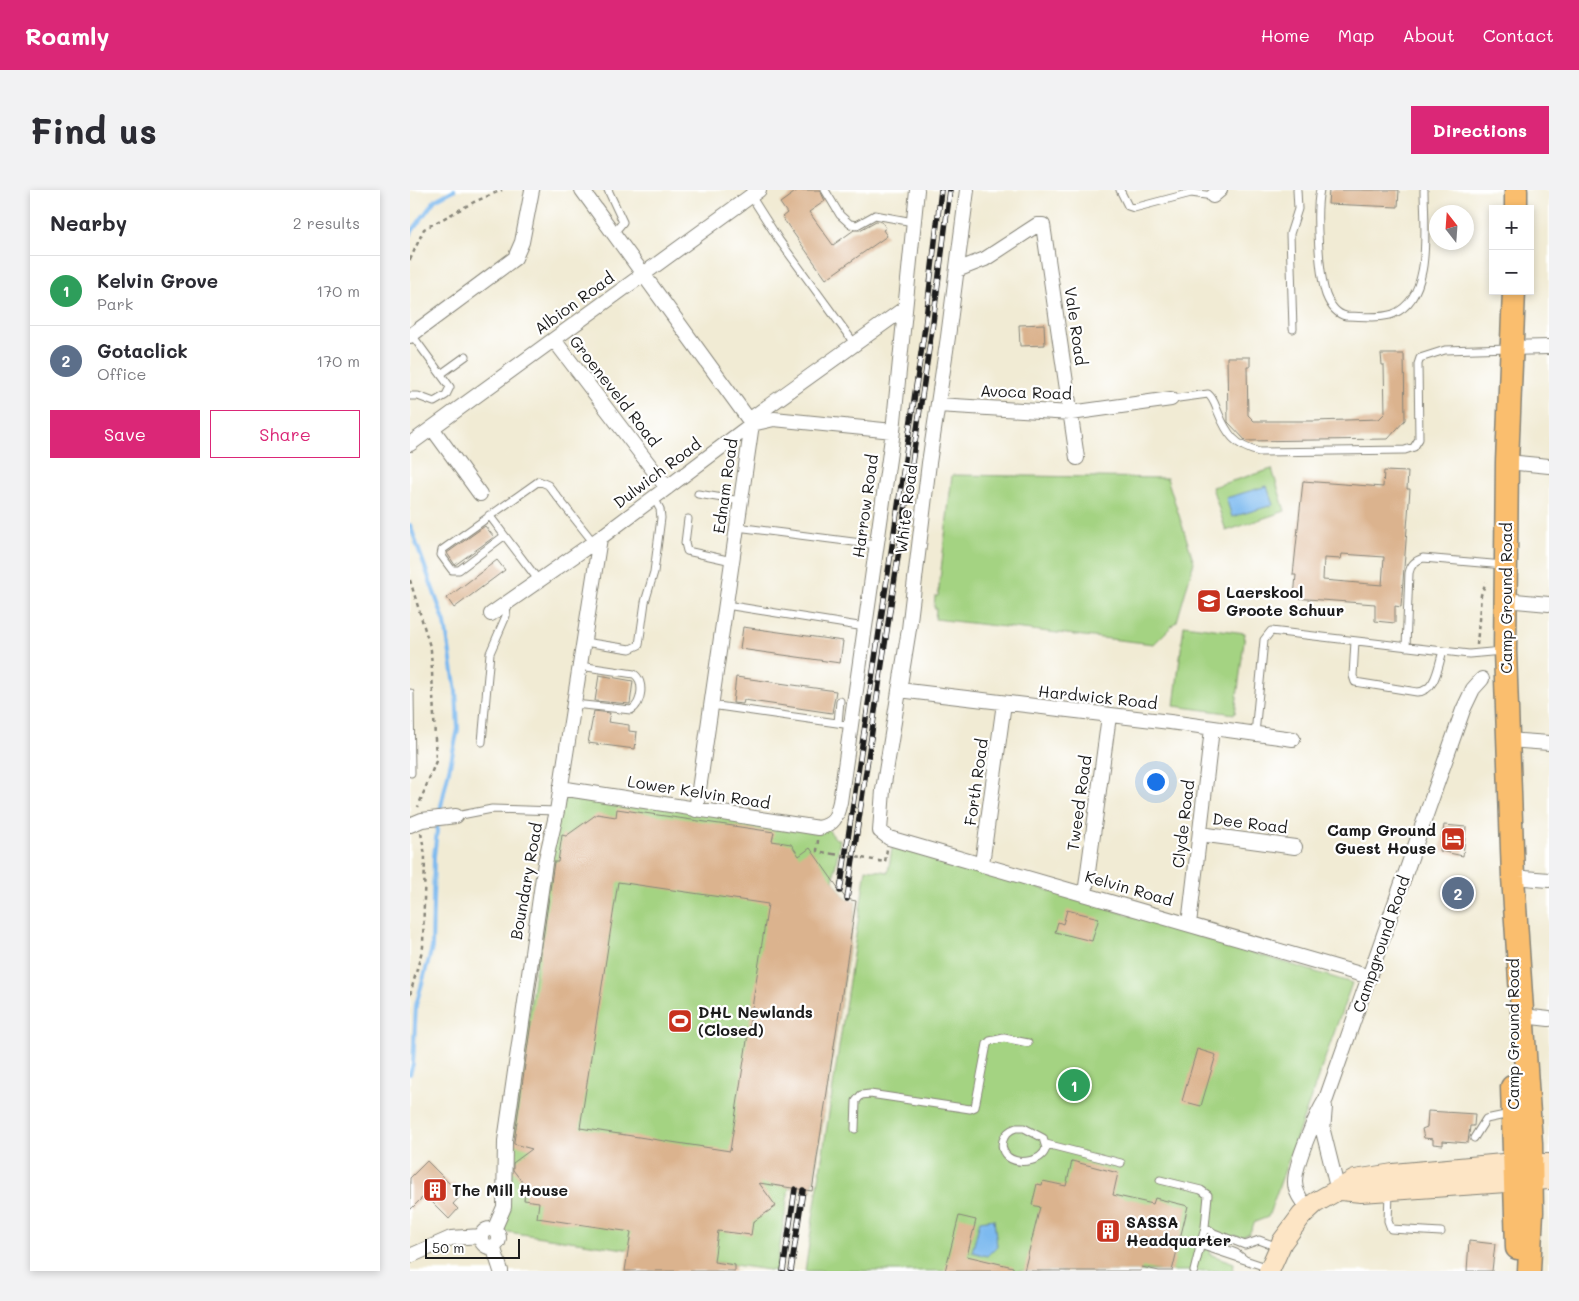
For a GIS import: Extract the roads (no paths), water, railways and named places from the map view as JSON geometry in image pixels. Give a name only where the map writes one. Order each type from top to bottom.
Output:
[{"type":"main road","points":[[1516,190],[1516,205]]},
{"type":"main road","name":"Camp Ground Road","points":[[1514,295],[1507,462],[1505,651],[1514,904],[1532,1172]]},
{"type":"main road","name":"Camp Ground Road","points":[[1514,904],[1511,1038],[1514,1114],[1532,1172]]},
{"type":"main road","points":[[1339,1190],[1361,1192],[1389,1190],[1532,1172]]},
{"type":"main road","points":[[1269,1270],[1278,1248],[1308,1209],[1323,1197],[1355,1180],[1376,1176],[1532,1172]]},
{"type":"main road","points":[[1517,1271],[1532,1172]]},
{"type":"main road","points":[[1529,1271],[1532,1172]]},
{"type":"street","points":[[411,335],[515,258],[522,242],[532,190]]},
{"type":"street","name":"Ednam Road","points":[[582,190],[642,275],[751,422],[696,810]]},
{"type":"street","name":"Harrow Road","points":[[832,825],[840,802],[844,724],[865,627],[893,431],[917,190]]},
{"type":"street","name":"White Road","points":[[880,831],[883,790],[899,690],[967,190]]},
{"type":"street","name":"Albion Road","points":[[410,444],[755,193]]},
{"type":"street","name":"Vale Road","points":[[957,270],[985,258],[1037,225],[1041,224],[1044,228],[1077,458]]},
{"type":"street","points":[[751,422],[854,343],[905,308]]},
{"type":"street","name":"Groeneveld Road","points":[[554,340],[667,488]]},
{"type":"street","points":[[1511,348],[1549,347]]},
{"type":"street","name":"Avoca Road","points":[[938,405],[1071,412],[1171,399]]},
{"type":"street","name":"Dulwich Road","points":[[491,614],[654,498],[751,422],[774,419],[893,431]]},
{"type":"street","points":[[432,428],[480,494]]},
{"type":"street","points":[[1507,462],[1549,466]]},
{"type":"street","name":"Boundary Road","points":[[494,1230],[504,1207],[505,1141],[545,863],[557,811],[584,642],[597,540]]},
{"type":"street","points":[[1505,600],[1549,604]]},
{"type":"street","name":"Campground Road","points":[[1308,1209],[1296,1189],[1296,1171],[1318,1112],[1326,1098],[1370,977],[1463,710],[1473,689],[1482,680]]},
{"type":"street","name":"Hardwick Road","points":[[899,690],[1293,740]]},
{"type":"street","name":"Forth Road","points":[[982,864],[1004,704]]},
{"type":"street","name":"Tweed Road","points":[[1085,894],[1109,716]]},
{"type":"street","name":"Clyde Road","points":[[1189,924],[1212,729]]},
{"type":"street","points":[[1508,740],[1549,743]]},
{"type":"street","name":"Lower Kelvin Road","points":[[560,788],[819,828],[832,825]]},
{"type":"street","points":[[417,820],[456,816]]},
{"type":"street","name":"Kelvin Road","points":[[880,831],[889,838],[1370,977]]},
{"type":"street","name":"Dee Road","points":[[1200,834],[1295,847]]},
{"type":"street","points":[[1513,877],[1549,880]]},
{"type":"street","points":[[1523,1016],[1549,1019]]},
{"type":"street","name":"Campground Road","points":[[1326,1098],[1323,1130],[1339,1190]]},
{"type":"street","points":[[410,1256],[451,1238],[481,1236],[486,1230],[494,1230],[499,1238],[493,1246]]},
{"type":"street","points":[[481,1236],[485,1245],[493,1246]]},
{"type":"street","points":[[493,1246],[501,1271]]},
{"type":"lane","points":[[608,190],[623,222],[613,234]]},
{"type":"lane","points":[[825,190],[840,215],[850,224],[856,225],[874,215],[913,222]]},
{"type":"lane","points":[[1120,190],[1128,206],[1134,208],[1191,192],[1216,193]]},
{"type":"lane","points":[[1293,329],[1290,234],[1298,209],[1297,190]]},
{"type":"lane","points":[[1320,190],[1318,218],[1323,284],[1331,306],[1341,315],[1346,316],[1394,313],[1408,302],[1416,291],[1422,274],[1424,190]]},
{"type":"lane","points":[[755,193],[779,240],[854,343]]},
{"type":"lane","points":[[410,396],[418,396],[434,402],[446,395],[450,386],[411,335]]},
{"type":"lane","points":[[1171,399],[1208,394],[1213,400],[1231,438],[1240,446],[1259,452],[1405,450],[1414,447],[1419,439],[1418,370],[1420,358],[1437,351],[1458,348],[1511,348]]},
{"type":"lane","points":[[441,374],[466,356]]},
{"type":"lane","points":[[504,536],[459,570],[452,570],[443,558],[442,550],[536,482],[542,481],[548,485],[597,540]]},
{"type":"lane","points":[[698,494],[741,501]]},
{"type":"lane","points":[[584,642],[630,649],[639,645],[661,525],[662,513],[654,498]]},
{"type":"lane","points":[[489,515],[539,581]]},
{"type":"lane","points":[[688,519],[685,543],[687,551],[732,561]]},
{"type":"lane","points":[[737,527],[877,545]]},
{"type":"lane","points":[[1406,647],[1409,573],[1411,566],[1416,560],[1423,558],[1505,565]]},
{"type":"lane","points":[[482,742],[490,653],[506,616],[508,602]]},
{"type":"lane","points":[[726,605],[865,627]]},
{"type":"lane","points":[[1254,734],[1264,640],[1268,633],[1280,631],[1476,654],[1505,651]]},
{"type":"lane","points":[[1355,641],[1353,676],[1355,682],[1417,692],[1426,690],[1432,685],[1443,651]]},
{"type":"lane","points":[[574,704],[631,710],[638,704],[641,686],[639,678],[634,674],[580,666]]},
{"type":"lane","points":[[410,693],[411,773]]},
{"type":"lane","points":[[712,705],[844,724],[840,701]]},
{"type":"lane","points":[[456,816],[492,808],[557,811]]},
{"type":"lane","points":[[855,1128],[856,1101],[861,1095],[870,1094],[970,1109],[975,1107],[990,1041],[1004,1038],[1028,1043]]},
{"type":"lane","points":[[1474,1138],[1486,1119],[1514,1114]]},
{"type":"lane","points":[[1046,1144],[1046,1152],[1040,1158],[1018,1160],[1007,1155],[1002,1144],[1008,1132],[1019,1127],[1041,1136],[1046,1144],[1122,1163]]},
{"type":"lane","points":[[1160,1180],[1206,1192],[1208,1199],[1205,1227],[1194,1271]]},
{"type":"lane","points":[[1389,1190],[1388,1222],[1391,1229],[1441,1232]]},
{"type":"lane","points":[[1205,1227],[1214,1233],[1245,1245],[1259,1240],[1278,1248]]},
{"type":"lane","points":[[1201,1243],[1234,1258],[1244,1259],[1269,1270]]},
{"type":"water","points":[[1267,486],[1273,505],[1232,517],[1226,498]]},
{"type":"water","points":[[994,1219],[997,1246],[987,1256],[972,1252],[980,1221]]},
{"type":"waterway","points":[[410,234],[435,200],[454,190]]},
{"type":"waterway","points":[[410,525],[445,623],[456,691],[458,729],[439,815]]},
{"type":"waterway","points":[[410,1074],[413,1064],[416,1005],[432,948],[434,856],[438,822]]},
{"type":"railway","points":[[840,891],[925,327],[941,190]]},
{"type":"railway","points":[[847,899],[933,322],[950,190]]},
{"type":"railway","points":[[783,1271],[795,1189]]},
{"type":"railway","points":[[791,1271],[803,1190]]},
{"type":"place","name":"Laerskool Groote Schuur","points":[[1209,601]]},
{"type":"place","name":"Camp Ground Guest House","points":[[1453,839]]},
{"type":"place","name":"Gotaclick","points":[[1458,893]]},
{"type":"place","name":"DHL Newlands (Closed)","points":[[680,1021]]},
{"type":"place","name":"Kelvin Grove","points":[[1074,1085]]},
{"type":"place","name":"The Mill House","points":[[435,1190]]},
{"type":"place","name":"SASSA Headquarter","points":[[1108,1231]]}]
